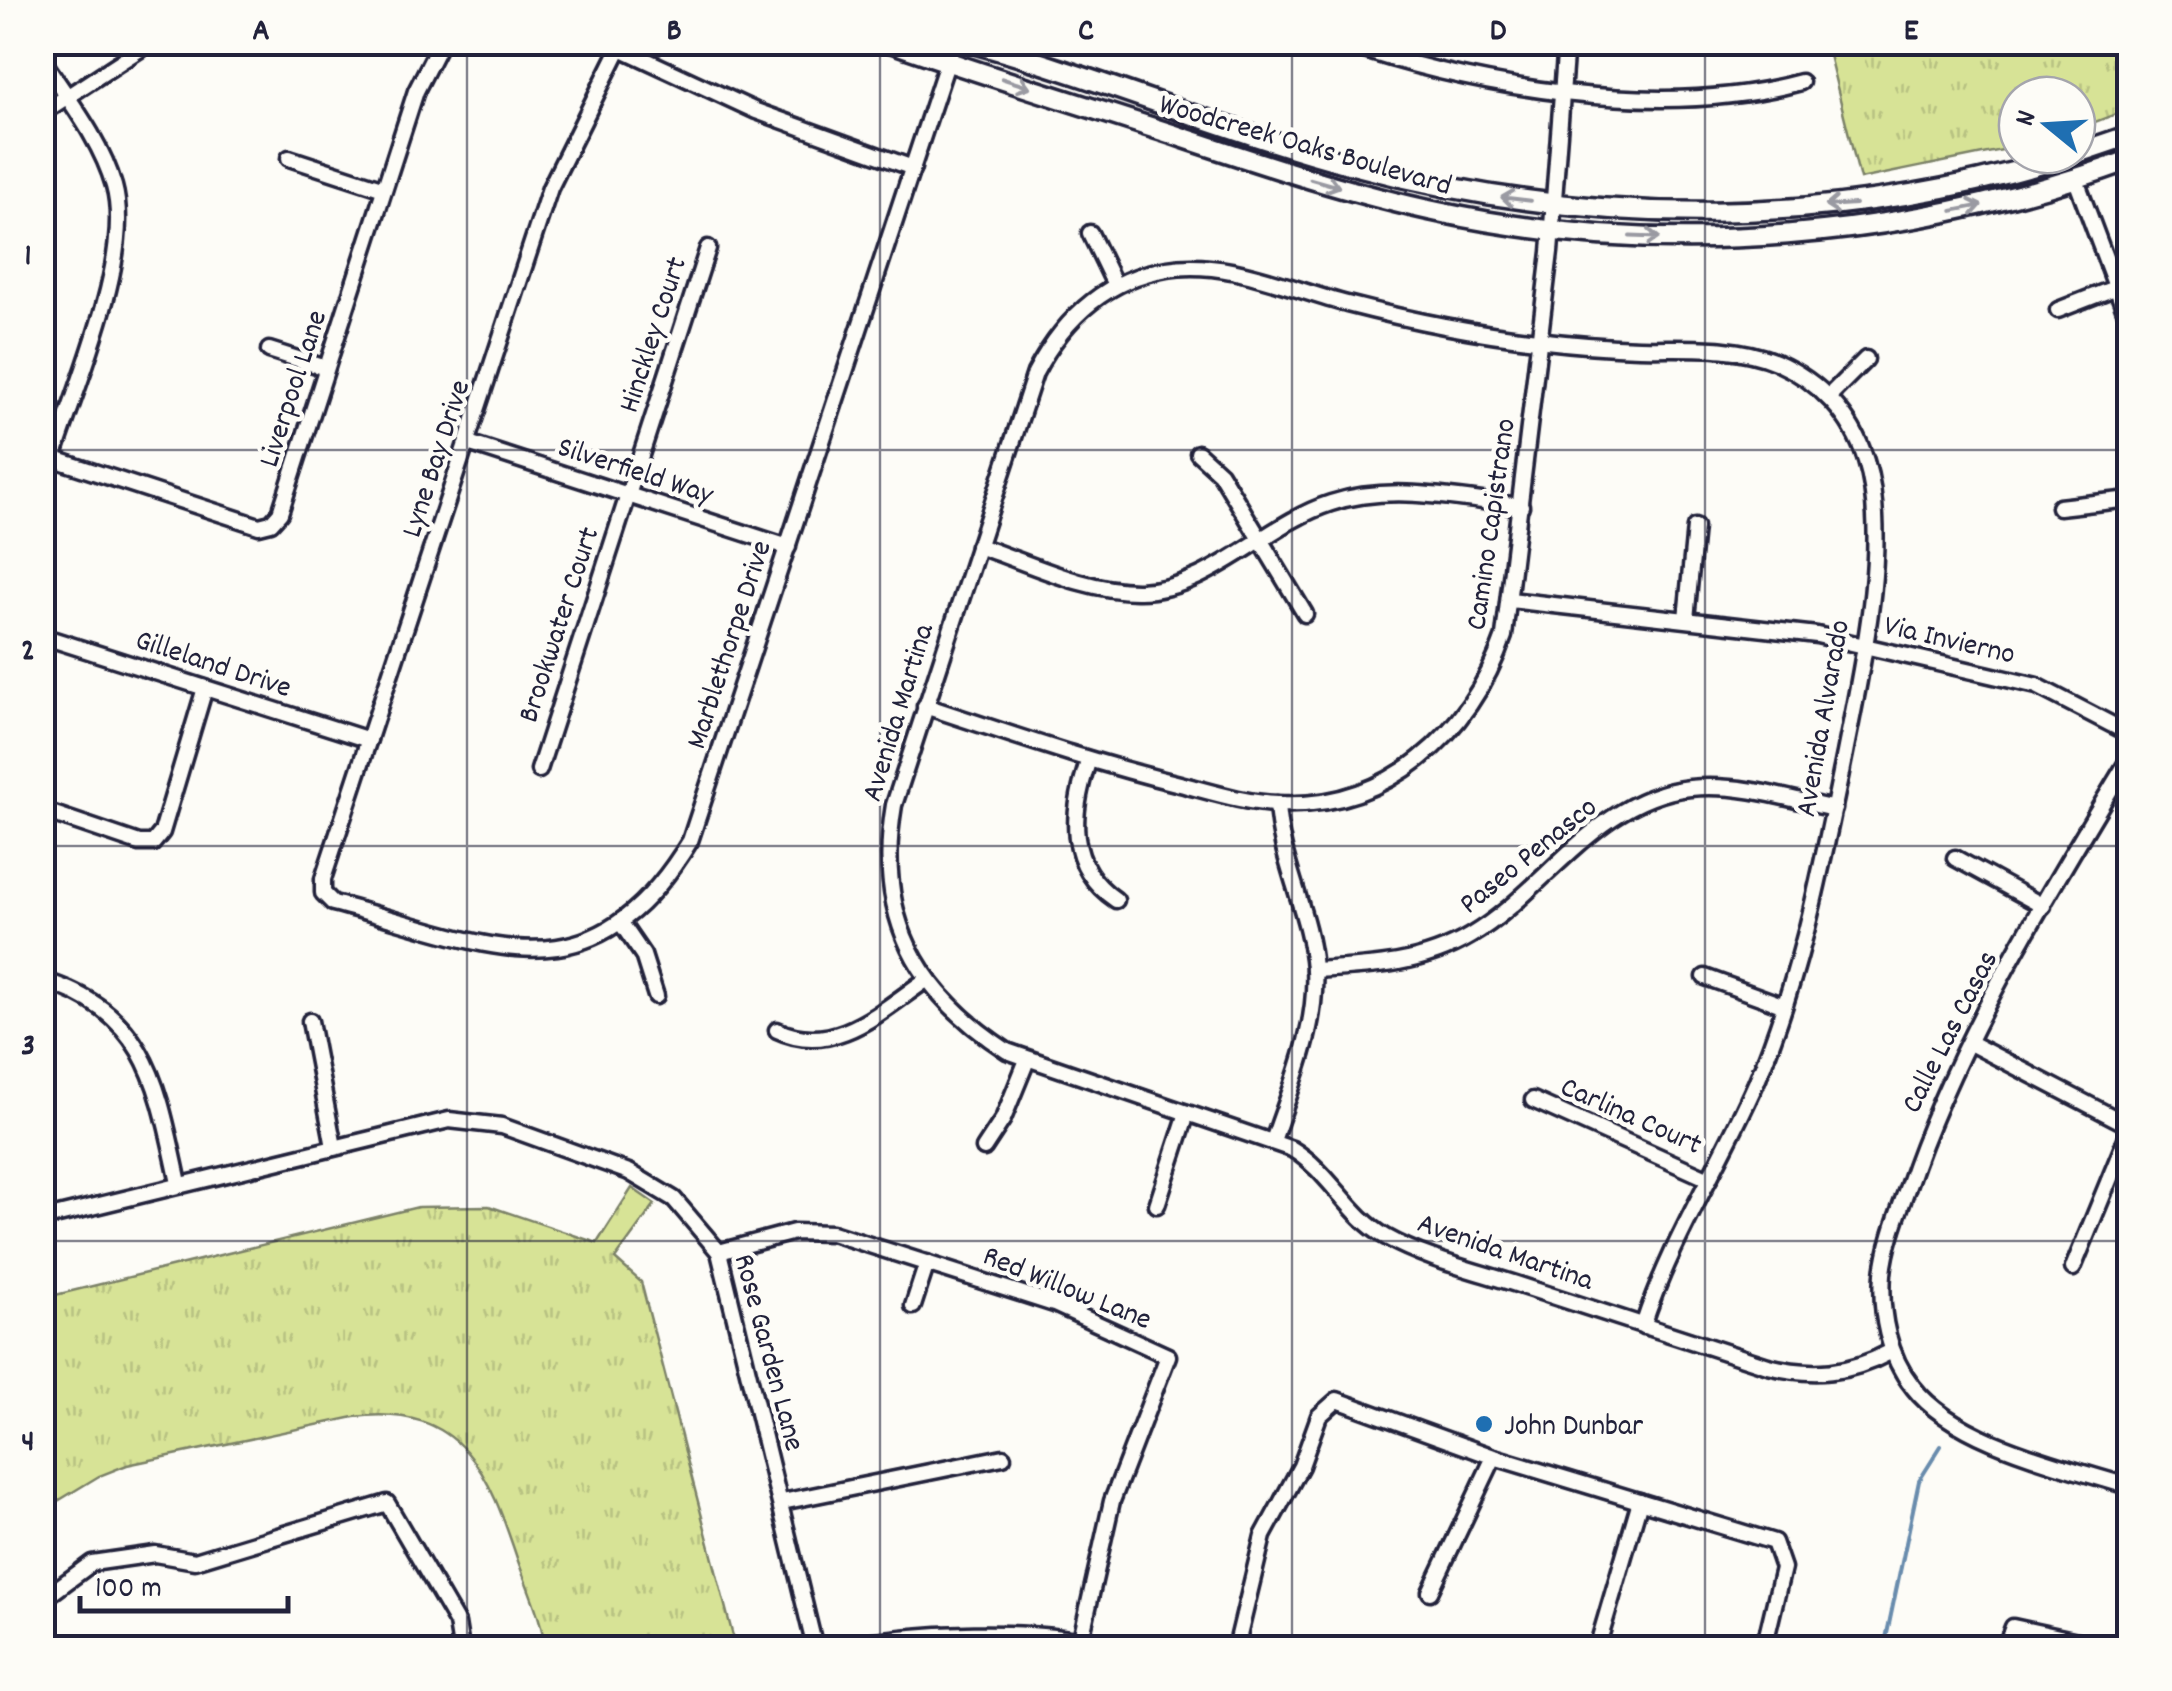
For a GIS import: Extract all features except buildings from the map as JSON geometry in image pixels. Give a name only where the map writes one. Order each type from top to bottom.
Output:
[{"type":"main road","name":"Woodcreek Oaks Boulevard","points":[[890,42],[1327,184],[1438,212],[1552,230],[1654,238],[1792,234],[1926,216],[2076,180],[2130,160]]},
{"type":"main road","name":"Woodcreek Oaks Boulevard","points":[[969,42],[1353,166],[1471,193],[1555,204],[1728,214],[1854,205],[1998,175]]},
{"type":"main road","name":"Woodcreek Oaks Boulevard","points":[[2097,146],[2130,135]]},
{"type":"main road","points":[[2075,175],[2076,180]]},
{"type":"street","points":[[42,113],[150,42]]},
{"type":"street","name":"Liverpool Lane","points":[[48,457],[259,526],[271,523],[280,513],[416,91],[442,42]]},
{"type":"street","name":"Marblethorpe Drive","points":[[323,892],[333,903],[499,949],[548,949],[621,923],[662,885],[690,841],[954,42]]},
{"type":"street","points":[[1340,42],[1468,76],[1563,90],[1705,97],[1750,95],[1801,82]]},
{"type":"street","name":"Camino Capistrano","points":[[925,706],[1088,762],[1277,804],[1330,799],[1373,787],[1397,776],[1444,740],[1480,694],[1492,669],[1510,600],[1555,204],[1566,42]]},
{"type":"street","points":[[613,46],[756,111],[913,168]]},
{"type":"street","name":"Lyne Bay Drive","points":[[323,892],[323,878],[550,188],[613,46]]},
{"type":"street","points":[[42,59],[67,96],[114,184],[119,239],[48,457]]},
{"type":"street","points":[[288,158],[384,189]]},
{"type":"street","points":[[2076,180],[2113,288],[2130,324]]},
{"type":"street","points":[[1090,233],[1116,285]]},
{"type":"street","name":"Hinckley Court","points":[[628,495],[708,248]]},
{"type":"street","name":"Avenida Martina","points":[[1540,340],[1399,317],[1204,267],[1162,269],[1116,285],[1076,315],[1034,373],[894,805],[888,860],[897,916],[926,980],[967,1023],[1027,1060],[1273,1141],[1310,1160],[1366,1221],[1398,1243],[1768,1366],[1809,1374],[1846,1370],[1890,1352]]},
{"type":"street","points":[[2058,310],[2130,282]]},
{"type":"street","name":"Avenida Alvarado","points":[[1540,340],[1737,351],[1794,371],[1828,396],[1854,432],[1872,481],[1874,528],[1864,647],[1808,932],[1755,1083],[1672,1249],[1644,1326]]},
{"type":"street","points":[[269,350],[326,368]]},
{"type":"street","points":[[1828,396],[1866,359]]},
{"type":"street","name":"Silverfield Way","points":[[468,443],[788,547]]},
{"type":"street","points":[[1198,452],[1220,473],[1305,614]]},
{"type":"street","points":[[978,546],[1080,580],[1138,591],[1192,579],[1260,536],[1333,502],[1371,494],[1416,494],[1521,506]]},
{"type":"street","name":"Brookwater Court","points":[[538,770],[628,495]]},
{"type":"street","points":[[2059,507],[2130,499]]},
{"type":"street","points":[[1686,619],[1696,527]]},
{"type":"street","name":"Via Invierno","points":[[1510,600],[1790,631],[2037,686],[2068,698],[2130,734]]},
{"type":"street","name":"Gilleland Drive","points":[[42,636],[369,740]]},
{"type":"street","points":[[42,810],[139,843],[154,843],[162,832],[205,688]]},
{"type":"street","name":"Calle Las Casas","points":[[1890,1352],[1883,1291],[1890,1238],[1925,1137],[2043,906],[2130,757]]},
{"type":"street","points":[[1088,762],[1074,822],[1078,851],[1090,877],[1116,900]]},
{"type":"street","name":"Paseo Penasco","points":[[1314,970],[1403,962],[1434,954],[1470,936],[1609,821],[1659,795],[1724,787],[1834,809]]},
{"type":"street","points":[[1273,1141],[1302,1053],[1314,970],[1282,845],[1277,804]]},
{"type":"street","points":[[1955,858],[2043,906]]},
{"type":"street","points":[[621,923],[643,955],[656,996]]},
{"type":"street","points":[[1704,977],[1782,1005]]},
{"type":"street","points":[[42,980],[72,989],[116,1016],[157,1084],[179,1183]]},
{"type":"street","points":[[777,1030],[810,1039],[841,1034],[926,980]]},
{"type":"street","points":[[310,1021],[334,1147]]},
{"type":"street","points":[[1970,1043],[2130,1128],[2073,1268]]},
{"type":"street","points":[[984,1148],[1003,1119],[1027,1060]]},
{"type":"street","name":"Carlina Court","points":[[1532,1100],[1708,1179]]},
{"type":"street","points":[[1157,1205],[1187,1113]]},
{"type":"street","name":"Rose Garden Lane","points":[[42,1219],[449,1120],[502,1126],[629,1172],[674,1200],[719,1252],[815,1648]]},
{"type":"street","name":"Red Willow Lane","points":[[719,1252],[794,1232],[832,1233],[1054,1304],[1168,1356],[1112,1501],[1080,1639]]},
{"type":"street","points":[[912,1306],[928,1263]]},
{"type":"street","points":[[1890,1352],[1921,1397],[1960,1428],[2130,1487]]},
{"type":"street","points":[[1236,1648],[1264,1536],[1301,1466],[1319,1416],[1337,1400],[1494,1457],[1774,1542],[1784,1568],[1764,1648]]},
{"type":"street","points":[[1430,1592],[1494,1457]]},
{"type":"street","points":[[782,1502],[1003,1458]]},
{"type":"street","points":[[1597,1648],[1640,1502]]},
{"type":"street","points":[[42,1600],[92,1563],[155,1554],[195,1561],[387,1503],[457,1623],[461,1648]]},
{"type":"street","points":[[2006,1648],[2013,1627],[2110,1648]]},
{"type":"street","points":[[826,1648],[862,1642],[982,1636],[1080,1639],[1120,1648]]},
{"type":"green space","points":[[1826,43],[2129,43],[2129,109],[2097,121],[2097,75],[1997,75],[1997,151],[1860,179]]},
{"type":"green space","points":[[632,1188],[655,1204],[615,1259],[641,1282],[736,1648],[545,1648],[534,1604],[482,1474],[466,1451],[446,1433],[422,1421],[391,1416],[354,1417],[127,1465],[99,1476],[43,1510],[43,1298],[418,1207],[489,1206],[597,1243]]},
{"type":"waterway","points":[[1884,1648],[1919,1481],[1941,1446]]},
{"type":"place","name":"John Dunbar","points":[[1484,1424]]}]
